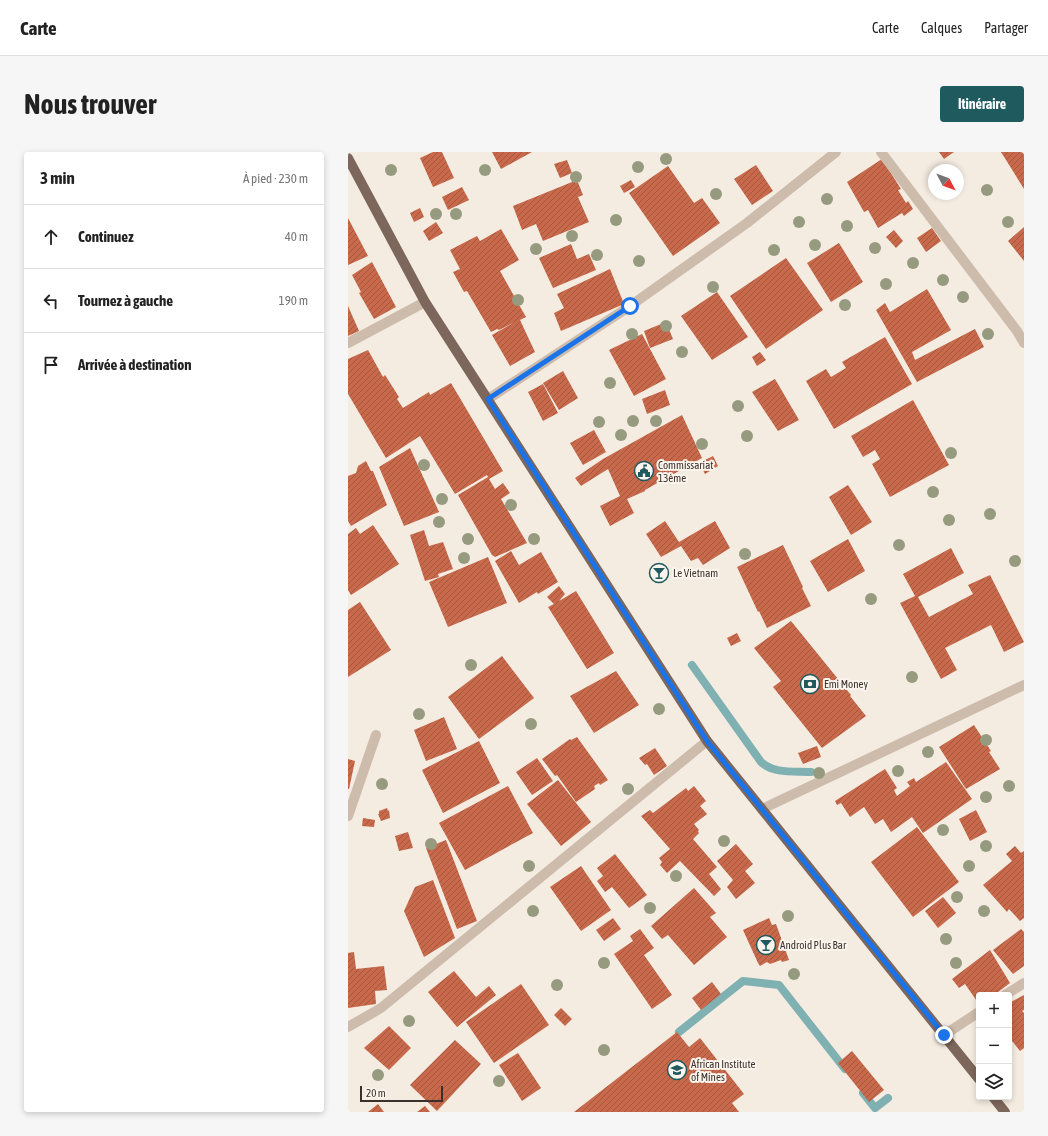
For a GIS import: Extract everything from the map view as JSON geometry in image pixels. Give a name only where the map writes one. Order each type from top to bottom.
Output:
[{"type":"main road","points":[[348,158],[425,302],[707,741],[976,1075]]},
{"type":"main road","points":[[995,1100],[1005,1112]]},
{"type":"street","points":[[488,399],[656,287],[748,222],[836,152]]},
{"type":"street","points":[[881,152],[1017,331],[1024,343]]},
{"type":"street","points":[[348,343],[425,302]]},
{"type":"street","points":[[762,809],[1024,685]]},
{"type":"street","points":[[348,816],[376,735]]},
{"type":"street","points":[[348,1027],[381,1008],[707,741]]},
{"type":"street","points":[[1010,992],[1024,983]]},
{"type":"street","points":[[944,1035],[976,1014]]},
{"type":"building","points":[[433,152],[442,152],[454,178],[433,187],[420,158]]},
{"type":"building","points":[[492,152],[532,152],[501,169]]},
{"type":"building","points":[[939,152],[954,152],[944,159]]},
{"type":"building","points":[[1001,152],[1024,152],[1024,189]]},
{"type":"building","points":[[882,159],[901,189],[898,190],[906,203],[908,201],[913,209],[904,216],[902,213],[878,228],[868,210],[864,212],[847,182]]},
{"type":"building","points":[[567,160],[572,173],[560,178],[554,164]]},
{"type":"building","points":[[756,165],[773,191],[752,205],[734,179]]},
{"type":"building","points":[[668,166],[694,203],[702,198],[720,223],[673,256],[629,193]]},
{"type":"building","points":[[577,180],[583,195],[578,197],[589,222],[543,241],[536,224],[522,230],[513,206]]},
{"type":"building","points":[[631,180],[635,187],[624,193],[620,186]]},
{"type":"building","points":[[462,187],[469,200],[448,210],[442,197]]},
{"type":"building","points":[[420,208],[424,217],[414,222],[410,213]]},
{"type":"building","points":[[348,218],[368,256],[348,265]]},
{"type":"building","points":[[436,222],[443,233],[429,241],[423,231]]},
{"type":"building","points":[[1024,227],[1024,261],[1008,241]]},
{"type":"building","points":[[932,228],[941,241],[926,252],[917,238]]},
{"type":"building","points":[[501,229],[519,260],[500,271],[526,317],[520,320],[535,352],[510,366],[492,335],[515,322],[499,330],[497,329],[491,332],[467,291],[464,292],[453,272],[460,269],[450,250],[477,236],[480,241]]},
{"type":"building","points":[[894,230],[903,241],[896,248],[886,237]]},
{"type":"building","points":[[839,243],[863,282],[831,302],[807,263]]},
{"type":"building","points":[[571,244],[577,259],[589,254],[596,270],[553,288],[539,258]]},
{"type":"building","points":[[786,258],[823,310],[766,349],[730,296]]},
{"type":"building","points":[[372,262],[396,307],[374,319],[359,293],[361,292],[352,275]]},
{"type":"building","points":[[610,269],[624,304],[561,331],[554,313],[564,308],[557,294]]},
{"type":"building","points":[[927,289],[951,330],[912,352],[915,360],[975,329],[984,347],[917,382],[876,310],[885,303],[890,312]]},
{"type":"building","points":[[717,292],[748,337],[712,360],[681,316]]},
{"type":"building","points":[[348,306],[359,331],[348,336]]},
{"type":"building","points":[[666,322],[673,339],[650,348],[644,331]]},
{"type":"building","points":[[642,334],[666,379],[634,396],[609,350]]},
{"type":"building","points":[[885,337],[912,384],[834,429],[806,381],[826,369],[831,377],[846,368],[842,362]]},
{"type":"building","points":[[368,350],[383,377],[385,375],[399,397],[397,399],[403,408],[429,392],[430,395],[451,383],[503,471],[489,479],[495,489],[503,483],[510,493],[501,499],[527,543],[495,557],[492,555],[458,495],[488,477],[487,475],[455,494],[420,436],[386,458],[348,394],[348,359]]},
{"type":"building","points":[[760,352],[766,360],[757,366],[752,357]]},
{"type":"building","points":[[563,371],[578,398],[559,410],[543,383]]},
{"type":"building","points":[[775,379],[799,420],[778,431],[752,392]]},
{"type":"building","points":[[543,384],[558,413],[543,421],[528,392]]},
{"type":"building","points":[[665,390],[670,405],[647,414],[642,399]]},
{"type":"building","points":[[913,400],[949,465],[890,497],[872,464],[880,459],[875,450],[863,457],[851,436]]},
{"type":"building","name":"Commissariat 13ème","points":[[682,415],[702,458],[645,491],[627,499],[634,513],[610,526],[600,506],[620,496],[608,469],[581,486],[575,478],[603,459]]},
{"type":"building","points":[[594,430],[606,452],[583,465],[570,443]]},
{"type":"building","points":[[410,448],[439,512],[404,526],[379,467]]},
{"type":"building","points":[[713,456],[718,466],[705,474],[699,463]]},
{"type":"building","points":[[366,461],[371,471],[373,471],[387,505],[351,526],[348,521],[348,476],[356,473],[358,466]]},
{"type":"building","points":[[848,485],[872,522],[851,535],[829,497]]},
{"type":"building","points":[[665,521],[679,542],[715,521],[730,548],[703,565],[698,558],[691,561],[681,546],[661,557],[646,534]]},
{"type":"building","points":[[373,525],[399,564],[351,595],[348,590],[348,534],[356,528],[360,534]]},
{"type":"building","points":[[424,530],[429,546],[443,542],[453,569],[438,574],[439,577],[425,581],[410,535]]},
{"type":"building","points":[[848,539],[865,571],[828,592],[810,561]]},
{"type":"building","points":[[783,545],[811,606],[767,628],[737,567]]},
{"type":"building","points":[[951,548],[964,573],[918,597],[929,617],[973,594],[968,585],[990,575],[1024,642],[1004,652],[991,625],[945,648],[957,670],[941,679],[900,603],[915,596],[903,574]]},
{"type":"building","points":[[511,551],[519,565],[541,552],[558,582],[519,603],[495,561]]},
{"type":"building","points":[[488,557],[507,603],[448,627],[429,582]]},
{"type":"building","points":[[559,586],[565,594],[559,601],[576,591],[614,653],[587,669],[548,607],[554,604],[547,597]]},
{"type":"building","points":[[360,602],[391,650],[348,677],[348,610]]},
{"type":"building","name":"Emi Money","points":[[791,621],[851,695],[850,696],[866,716],[822,748],[773,687],[781,681],[754,648]]},
{"type":"building","points":[[737,633],[741,641],[731,646],[727,638]]},
{"type":"building","points":[[502,656],[534,698],[479,739],[448,697]]},
{"type":"building","points":[[616,671],[639,705],[594,733],[570,696]]},
{"type":"building","points":[[444,717],[457,749],[426,761],[414,730]]},
{"type":"building","points":[[974,725],[991,751],[989,752],[1000,769],[966,789],[939,747]]},
{"type":"building","points":[[577,737],[608,780],[600,785],[599,783],[594,786],[595,789],[576,802],[557,775],[555,776],[542,759],[570,739],[571,740]]},
{"type":"building","points":[[479,741],[500,783],[443,813],[422,770]]},
{"type":"building","points":[[817,746],[821,757],[803,764],[798,753]]},
{"type":"building","points":[[655,748],[667,766],[654,775],[647,764],[645,765],[639,758]]},
{"type":"building","points":[[537,758],[553,781],[532,795],[516,772]]},
{"type":"building","points":[[348,759],[355,761],[349,789],[348,789]]},
{"type":"building","points":[[946,762],[972,799],[923,833],[912,817],[891,832],[883,819],[875,824],[864,807],[850,817],[841,803],[837,805],[835,801],[885,769],[897,788],[894,790],[897,796],[910,786],[907,782],[914,778],[916,782]]},
{"type":"building","points":[[558,780],[591,822],[561,846],[527,804]]},
{"type":"building","points":[[508,786],[533,833],[465,870],[439,823]]},
{"type":"building","points":[[694,786],[706,801],[700,806],[707,814],[694,824],[699,830],[699,833],[693,839],[717,867],[709,874],[721,889],[714,896],[680,861],[667,873],[660,865],[662,862],[659,858],[670,849],[641,816],[650,810],[653,813],[686,788],[688,791]]},
{"type":"building","points":[[387,808],[388,811],[389,810],[390,818],[381,821],[378,814],[379,811]]},
{"type":"building","points":[[976,810],[987,832],[970,841],[959,819]]},
{"type":"building","points":[[363,818],[375,820],[374,827],[362,826]]},
{"type":"building","points":[[917,827],[959,882],[913,917],[871,862]]},
{"type":"building","points":[[408,832],[413,848],[399,851],[395,836]]},
{"type":"building","points":[[446,840],[477,921],[457,929],[426,848]]},
{"type":"building","points":[[736,844],[753,864],[745,871],[755,883],[736,899],[727,887],[733,880],[717,861]]},
{"type":"building","points":[[1015,846],[1021,853],[1024,851],[1024,918],[1020,921],[1009,909],[1007,912],[983,885],[1012,861],[1006,854]]},
{"type":"building","points":[[615,854],[647,895],[629,908],[612,887],[605,892],[597,881],[603,876],[597,868]]},
{"type":"building","points":[[581,866],[611,910],[581,931],[550,887]]},
{"type":"building","points":[[433,880],[455,938],[424,957],[404,911],[415,887]]},
{"type":"building","points":[[694,888],[716,913],[710,917],[727,937],[694,965],[668,935],[662,939],[651,926]]},
{"type":"building","points":[[943,897],[956,913],[938,928],[925,911]]},
{"type":"building","points":[[613,918],[621,929],[604,941],[596,930]]},
{"type":"building","name":"Android Plus Bar","points":[[769,918],[772,925],[776,924],[789,960],[782,962],[781,960],[770,964],[767,962],[760,966],[743,930]]},
{"type":"building","points":[[640,929],[654,948],[644,955],[672,995],[652,1009],[614,954],[633,941],[630,936]]},
{"type":"building","points":[[1021,929],[1024,932],[1024,966],[1013,974],[993,950]]},
{"type":"building","points":[[990,950],[1010,983],[998,992],[976,992],[976,1000],[965,984],[959,988],[952,979]]},
{"type":"building","points":[[354,952],[356,969],[384,966],[387,990],[375,991],[376,1004],[348,1008],[348,953]]},
{"type":"building","points":[[454,971],[476,997],[489,986],[496,995],[457,1027],[428,992]]},
{"type":"building","points":[[712,982],[721,994],[701,1010],[692,998]]},
{"type":"building","points":[[521,984],[549,1025],[494,1063],[466,1022]]},
{"type":"building","points":[[1024,995],[1024,1010],[1022,1011],[1024,1013],[1024,1048],[1020,1051],[1012,1041],[1012,1001]]},
{"type":"building","points":[[561,1008],[572,1019],[565,1026],[554,1015]]},
{"type":"building","points":[[389,1026],[411,1048],[389,1070],[364,1048]]},
{"type":"building","name":"African Institute of Mines","points":[[677,1032],[689,1047],[700,1038],[744,1094],[732,1103],[739,1112],[574,1112]]},
{"type":"building","points":[[455,1040],[481,1064],[437,1111],[410,1085]]},
{"type":"building","points":[[852,1051],[884,1090],[869,1102],[838,1063]]},
{"type":"building","points":[[518,1053],[541,1088],[522,1101],[499,1065]]},
{"type":"building","points":[[378,1104],[384,1112],[368,1112]]},
{"type":"building","points":[[425,1106],[430,1112],[417,1112]]},
{"type":"waterway","points":[[692,665],[761,762],[766,766],[778,770],[791,772],[811,772]]},
{"type":"waterway","points":[[679,1032],[743,981],[779,985],[845,1069]]},
{"type":"waterway","points":[[863,1093],[875,1108],[888,1098]]},
{"type":"place","name":"Commissariat 13ème","points":[[644,471]]},
{"type":"place","name":"Le Vietnam","points":[[659,573]]},
{"type":"place","name":"Emi Money","points":[[810,684]]},
{"type":"place","name":"Android Plus Bar","points":[[766,945]]},
{"type":"place","name":"African Institute of Mines","points":[[677,1070]]},
{"type":"route","points":[[630,306],[488,399],[707,741],[944,1035]]}]
